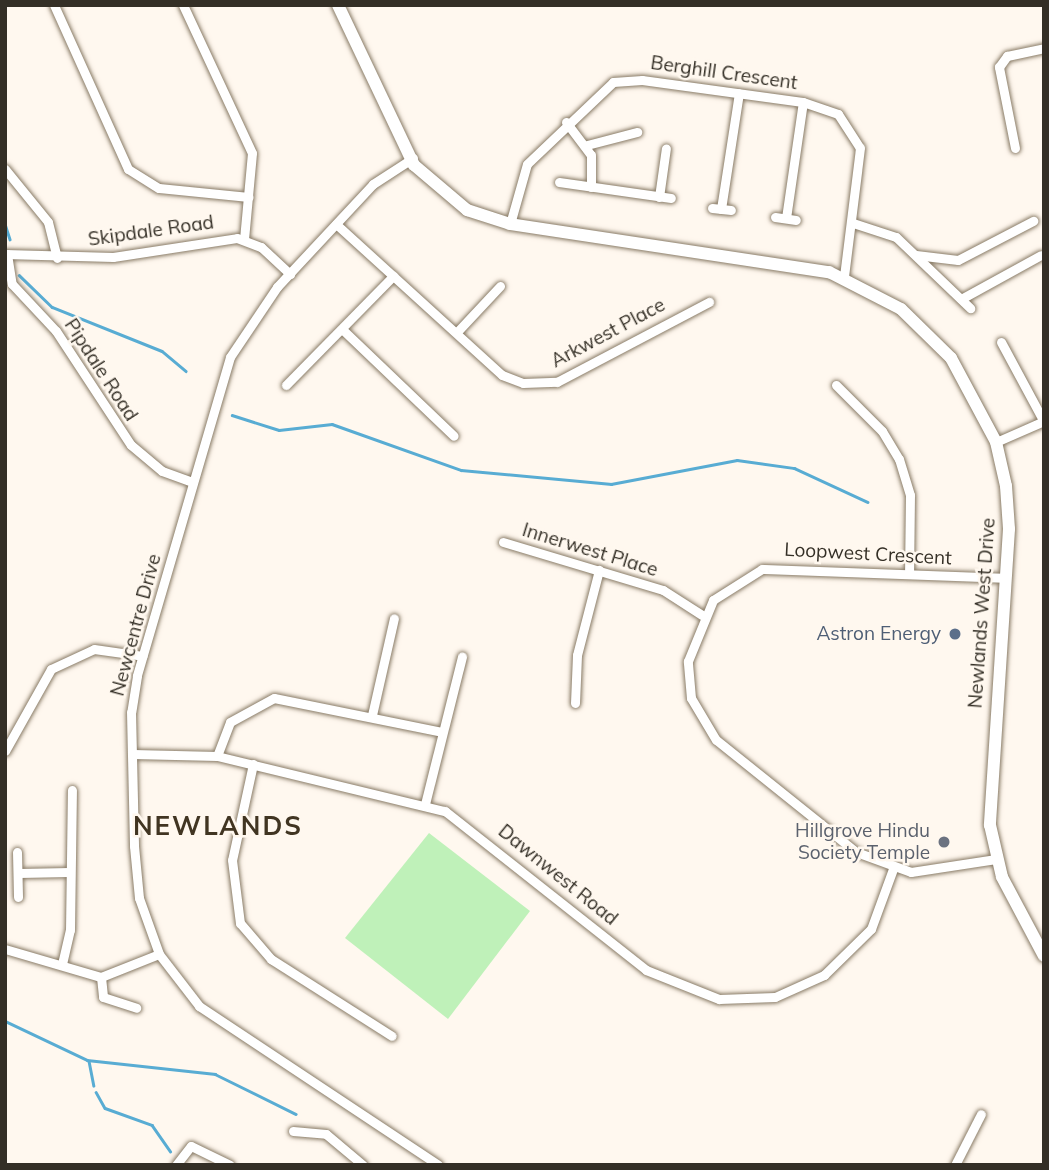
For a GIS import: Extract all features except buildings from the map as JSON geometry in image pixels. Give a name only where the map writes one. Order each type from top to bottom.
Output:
[{"type":"street","points":[[54,5],[128,169],[159,188],[249,197]]},
{"type":"street","points":[[183,5],[250,145],[249,197],[244,239],[290,274]]},
{"type":"street","name":"Newlands West Drive","points":[[338,5],[413,158],[468,203],[515,222],[797,263],[844,277],[901,309],[936,340],[973,391],[996,442],[1008,506],[990,796],[996,859],[1044,956]]},
{"type":"street","points":[[1016,148],[999,67],[1007,56],[1044,48]]},
{"type":"street","name":"Berghill Crescent","points":[[515,222],[527,164],[566,122],[621,80],[803,102],[838,114],[856,137],[860,165],[844,277]]},
{"type":"street","points":[[721,209],[738,93]]},
{"type":"street","points":[[775,217],[791,219],[803,102]]},
{"type":"street","points":[[566,122],[587,145],[591,187]]},
{"type":"street","points":[[587,145],[637,132]]},
{"type":"street","points":[[659,197],[666,148]]},
{"type":"street","name":"Newcentre Drive","points":[[413,158],[373,184],[290,274],[252,317],[230,357],[142,656],[131,712],[139,898],[159,954],[220,1026],[438,1165]]},
{"type":"street","points":[[5,169],[48,222],[57,258]]},
{"type":"street","points":[[559,182],[671,198]]},
{"type":"street","points":[[914,255],[958,260],[1032,221]]},
{"type":"street","points":[[853,223],[886,229],[970,308]]},
{"type":"street","name":"Arkwest Place","points":[[336,224],[502,375],[544,384],[709,302]]},
{"type":"street","name":"Skipdale Road","points":[[6,254],[57,258],[244,239]]},
{"type":"street","name":"Pipdale Road","points":[[6,254],[12,284],[57,331],[131,445],[162,471],[193,482]]},
{"type":"street","points":[[961,299],[1041,255]]},
{"type":"street","points":[[286,384],[343,330],[393,276]]},
{"type":"street","points":[[457,332],[500,286]]},
{"type":"street","points":[[343,330],[454,436]]},
{"type":"street","points":[[996,442],[1044,422],[1001,342]]},
{"type":"street","points":[[836,385],[882,430],[899,459],[910,495],[909,573]]},
{"type":"street","name":"Innerwest Place","points":[[503,541],[663,590],[702,615]]},
{"type":"street","name":"Loopwest Crescent","points":[[996,859],[933,871],[894,869],[851,848],[716,740],[700,718],[688,661],[702,615],[729,585],[762,569],[1005,578]]},
{"type":"street","points":[[575,703],[577,655],[599,570]]},
{"type":"street","points":[[372,715],[394,618]]},
{"type":"street","points":[[5,751],[51,669],[94,649],[142,656]]},
{"type":"street","points":[[425,804],[462,657]]},
{"type":"street","points":[[217,756],[230,722],[264,701],[291,698],[442,732]]},
{"type":"street","name":"Dawnwest Road","points":[[133,754],[217,756],[425,804],[464,821],[646,970],[719,999],[775,997],[824,975],[871,929],[894,869]]},
{"type":"street","points":[[253,764],[232,859],[240,923],[271,959],[392,1037]]},
{"type":"street","points":[[62,964],[71,930],[69,872],[72,790]]},
{"type":"street","points":[[17,852],[18,897]]},
{"type":"street","points":[[19,873],[69,872]]},
{"type":"street","points":[[5,949],[101,977],[159,954]]},
{"type":"street","points":[[101,977],[103,997],[136,1008]]},
{"type":"street","points":[[955,1165],[981,1114]]},
{"type":"street","points":[[293,1131],[326,1134],[363,1165]]},
{"type":"street","points":[[176,1165],[191,1146],[200,1146],[230,1165]]},
{"type":"green space","points":[[429,833],[530,911],[448,1019],[345,938]]},
{"type":"waterway","points":[[5,224],[10,239]]},
{"type":"waterway","points":[[19,275],[52,307],[162,351],[186,371]]},
{"type":"waterway","points":[[232,415],[279,430],[332,424],[461,470],[611,484],[737,460],[794,468],[868,502]]},
{"type":"waterway","points":[[5,1021],[87,1060],[215,1074],[296,1114]]},
{"type":"waterway","points":[[89,1061],[94,1086]]},
{"type":"waterway","points":[[96,1092],[105,1108],[152,1125],[170,1151]]},
{"type":"place","name":"Astron Energy","points":[[955,634]]},
{"type":"place","name":"Hillgrove Hindu Society Temple","points":[[944,842]]},
{"type":"district","name":"NEWLANDS","points":[[218,826]]}]
